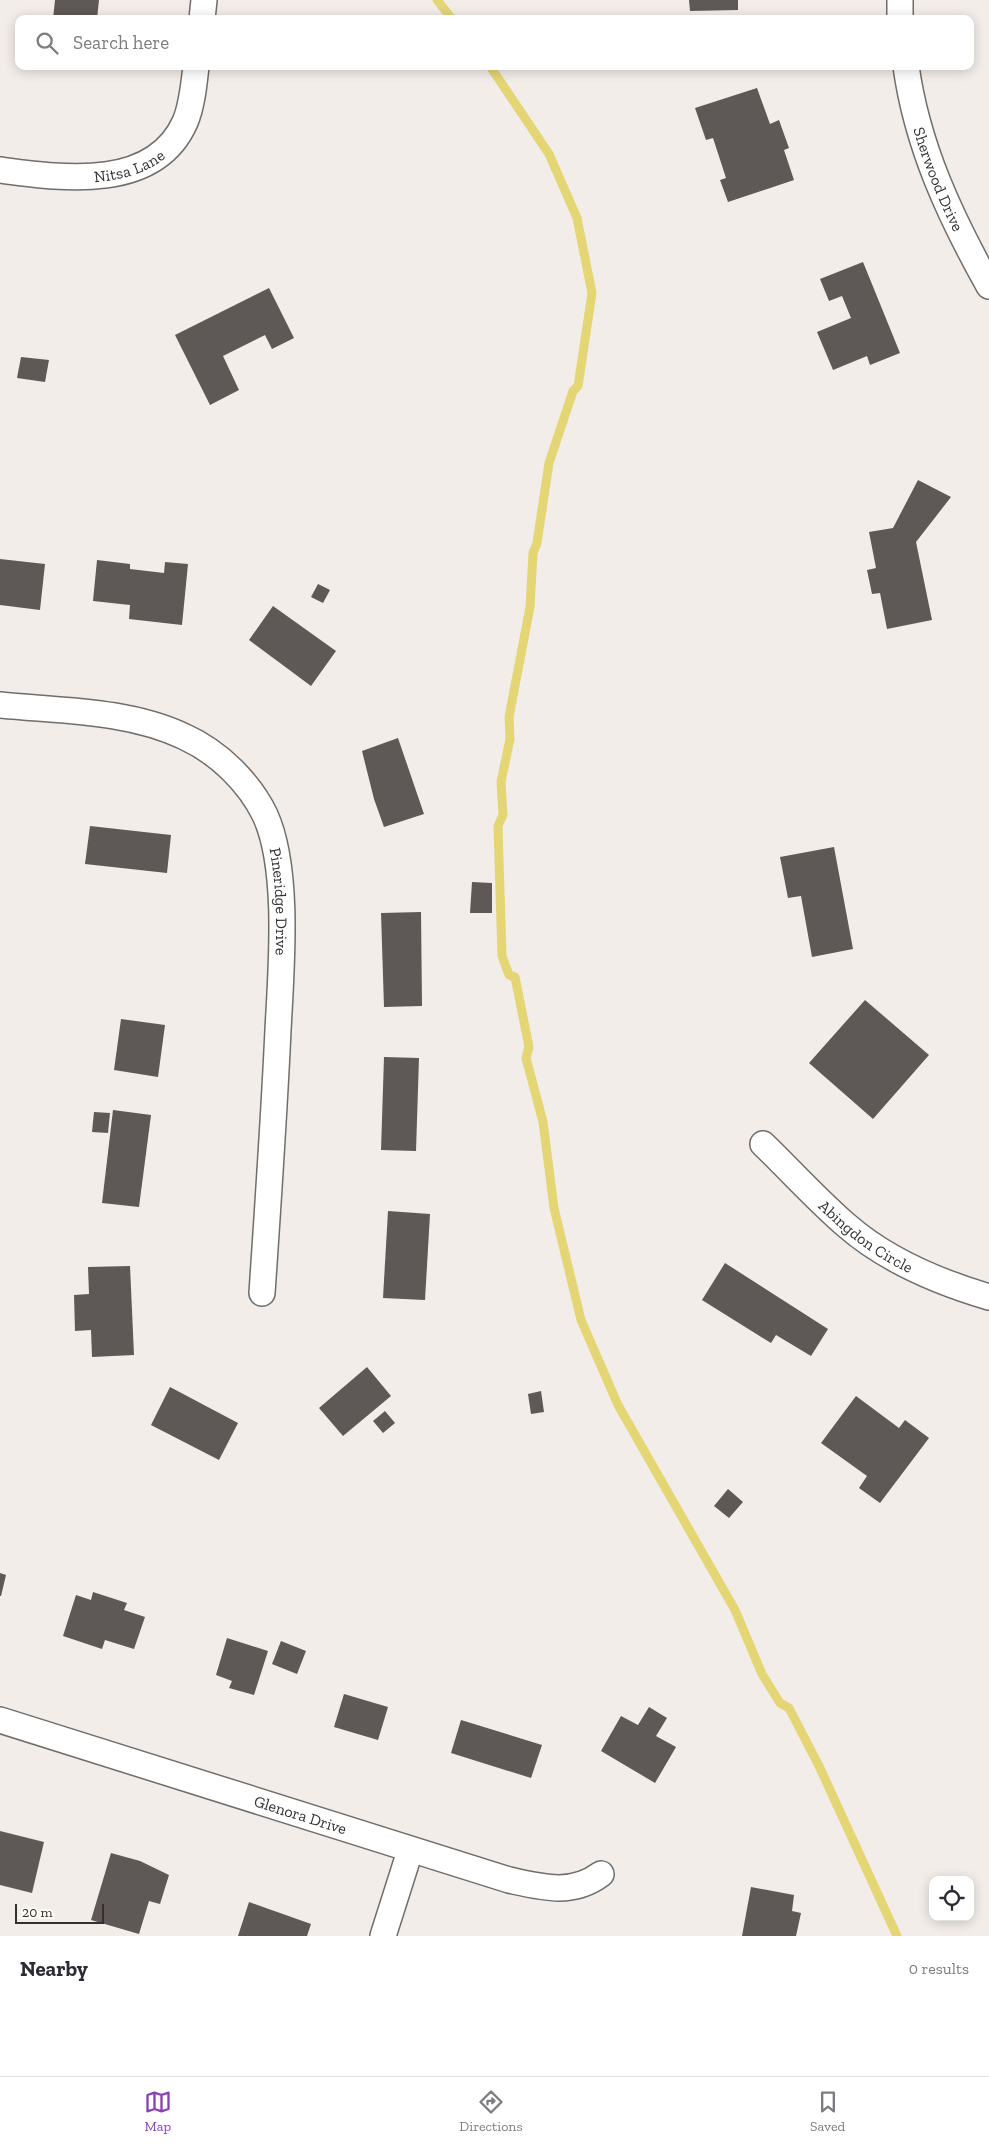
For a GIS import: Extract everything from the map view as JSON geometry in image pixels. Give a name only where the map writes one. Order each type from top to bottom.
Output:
[{"type":"street","points":[[202,15],[204,0]]},
{"type":"street","points":[[900,0],[900,15]]},
{"type":"street","name":"Nitsa Lane","points":[[0,170],[77,177],[122,173],[145,165],[163,153],[178,135],[186,121],[195,70]]},
{"type":"street","name":"Sherwood Drive","points":[[907,70],[911,100],[943,197],[989,286]]},
{"type":"street","name":"Pineridge Drive","points":[[0,705],[112,716],[149,724],[186,737],[214,754],[237,775],[255,798],[266,817],[275,846],[280,884],[282,964],[273,1138],[262,1293]]},
{"type":"street","name":"Abingdon Circle","points":[[763,1144],[846,1225],[870,1243],[922,1274],[949,1285],[989,1297]]},
{"type":"street","name":"Glenora Drive","points":[[0,1720],[509,1880],[551,1889],[575,1888],[594,1880],[601,1874]]},
{"type":"street","points":[[383,1936],[410,1850]]},
{"type":"building","points":[[55,0],[99,0],[97,15],[53,15]]},
{"type":"building","points":[[689,0],[738,0],[738,10],[690,11]]},
{"type":"building","points":[[757,88],[770,124],[779,120],[789,148],[784,150],[794,180],[728,202],[720,180],[726,178],[713,138],[706,140],[695,108]]},
{"type":"building","points":[[863,262],[900,353],[870,365],[867,356],[833,370],[817,332],[851,318],[842,296],[829,301],[820,279]]},
{"type":"building","points":[[269,288],[294,338],[272,349],[265,335],[223,356],[239,390],[210,405],[175,335]]},
{"type":"building","points":[[21,357],[49,360],[45,382],[17,378]]},
{"type":"building","points":[[918,480],[951,497],[916,542],[932,620],[887,629],[880,593],[872,594],[867,570],[876,568],[869,532],[893,528]]},
{"type":"building","points":[[0,559],[45,564],[40,610],[0,605]]},
{"type":"building","points":[[97,560],[130,564],[130,569],[164,573],[165,562],[188,564],[182,625],[129,619],[130,605],[93,601]]},
{"type":"building","points":[[318,584],[330,590],[323,603],[311,597]]},
{"type":"building","points":[[273,606],[336,651],[311,686],[249,640]]},
{"type":"building","points":[[398,738],[424,814],[384,827],[374,799],[362,751]]},
{"type":"building","points":[[90,826],[171,835],[167,873],[85,864]]},
{"type":"building","points":[[834,847],[853,949],[812,957],[801,896],[788,898],[780,857]]},
{"type":"building","points":[[472,882],[492,883],[492,913],[470,913]]},
{"type":"building","points":[[421,912],[422,1006],[384,1007],[381,913]]},
{"type":"building","points":[[865,1000],[929,1055],[873,1119],[809,1063]]},
{"type":"building","points":[[121,1019],[165,1025],[158,1077],[114,1070]]},
{"type":"building","points":[[384,1057],[419,1058],[416,1151],[381,1150]]},
{"type":"building","points":[[113,1110],[151,1115],[139,1207],[102,1203]]},
{"type":"building","points":[[94,1112],[110,1113],[108,1133],[92,1132]]},
{"type":"building","points":[[388,1211],[430,1214],[425,1300],[383,1298]]},
{"type":"building","points":[[725,1263],[828,1329],[811,1356],[776,1335],[771,1343],[702,1300]]},
{"type":"building","points":[[130,1266],[134,1355],[92,1357],[91,1330],[75,1331],[74,1295],[89,1294],[88,1267]]},
{"type":"building","points":[[367,1367],[391,1396],[343,1436],[319,1408]]},
{"type":"building","points":[[170,1387],[238,1423],[219,1460],[151,1425]]},
{"type":"building","points":[[541,1391],[544,1412],[531,1414],[528,1394]]},
{"type":"building","points":[[856,1396],[899,1428],[905,1420],[929,1438],[880,1503],[859,1488],[867,1476],[821,1443]]},
{"type":"building","points":[[385,1411],[395,1423],[383,1433],[373,1421]]},
{"type":"building","points":[[728,1489],[743,1502],[729,1518],[714,1506]]},
{"type":"building","points":[[0,1573],[6,1575],[1,1596],[0,1596]]},
{"type":"building","points":[[93,1592],[127,1603],[124,1610],[145,1617],[134,1649],[105,1640],[102,1649],[63,1636],[76,1595],[91,1600]]},
{"type":"building","points":[[227,1638],[268,1651],[254,1695],[229,1688],[232,1681],[216,1675]]},
{"type":"building","points":[[281,1641],[306,1651],[297,1674],[272,1664]]},
{"type":"building","points":[[344,1694],[388,1707],[378,1740],[334,1727]]},
{"type":"building","points":[[649,1707],[667,1718],[656,1736],[676,1747],[655,1783],[601,1751],[621,1716],[638,1725]]},
{"type":"building","points":[[461,1720],[542,1745],[531,1778],[451,1753]]},
{"type":"building","points":[[0,1831],[44,1842],[32,1893],[0,1885]]},
{"type":"building","points":[[111,1853],[140,1861],[169,1875],[160,1904],[149,1901],[139,1934],[91,1920]]},
{"type":"building","points":[[751,1887],[794,1895],[792,1911],[801,1913],[796,1936],[742,1936]]},
{"type":"building","points":[[249,1902],[311,1924],[307,1936],[238,1936]]},
{"type":"waterway","points":[[437,0],[449,15]]},
{"type":"waterway","points":[[493,70],[549,154],[577,218],[592,293],[578,386],[573,391],[549,463],[537,543],[533,553],[530,607],[509,717],[510,739],[501,782],[503,815],[498,826],[502,956],[509,975],[515,977],[529,1047],[526,1058],[543,1122],[554,1208],[581,1320],[618,1405],[735,1610],[762,1674],[780,1703],[789,1708],[819,1766],[897,1936]]}]
